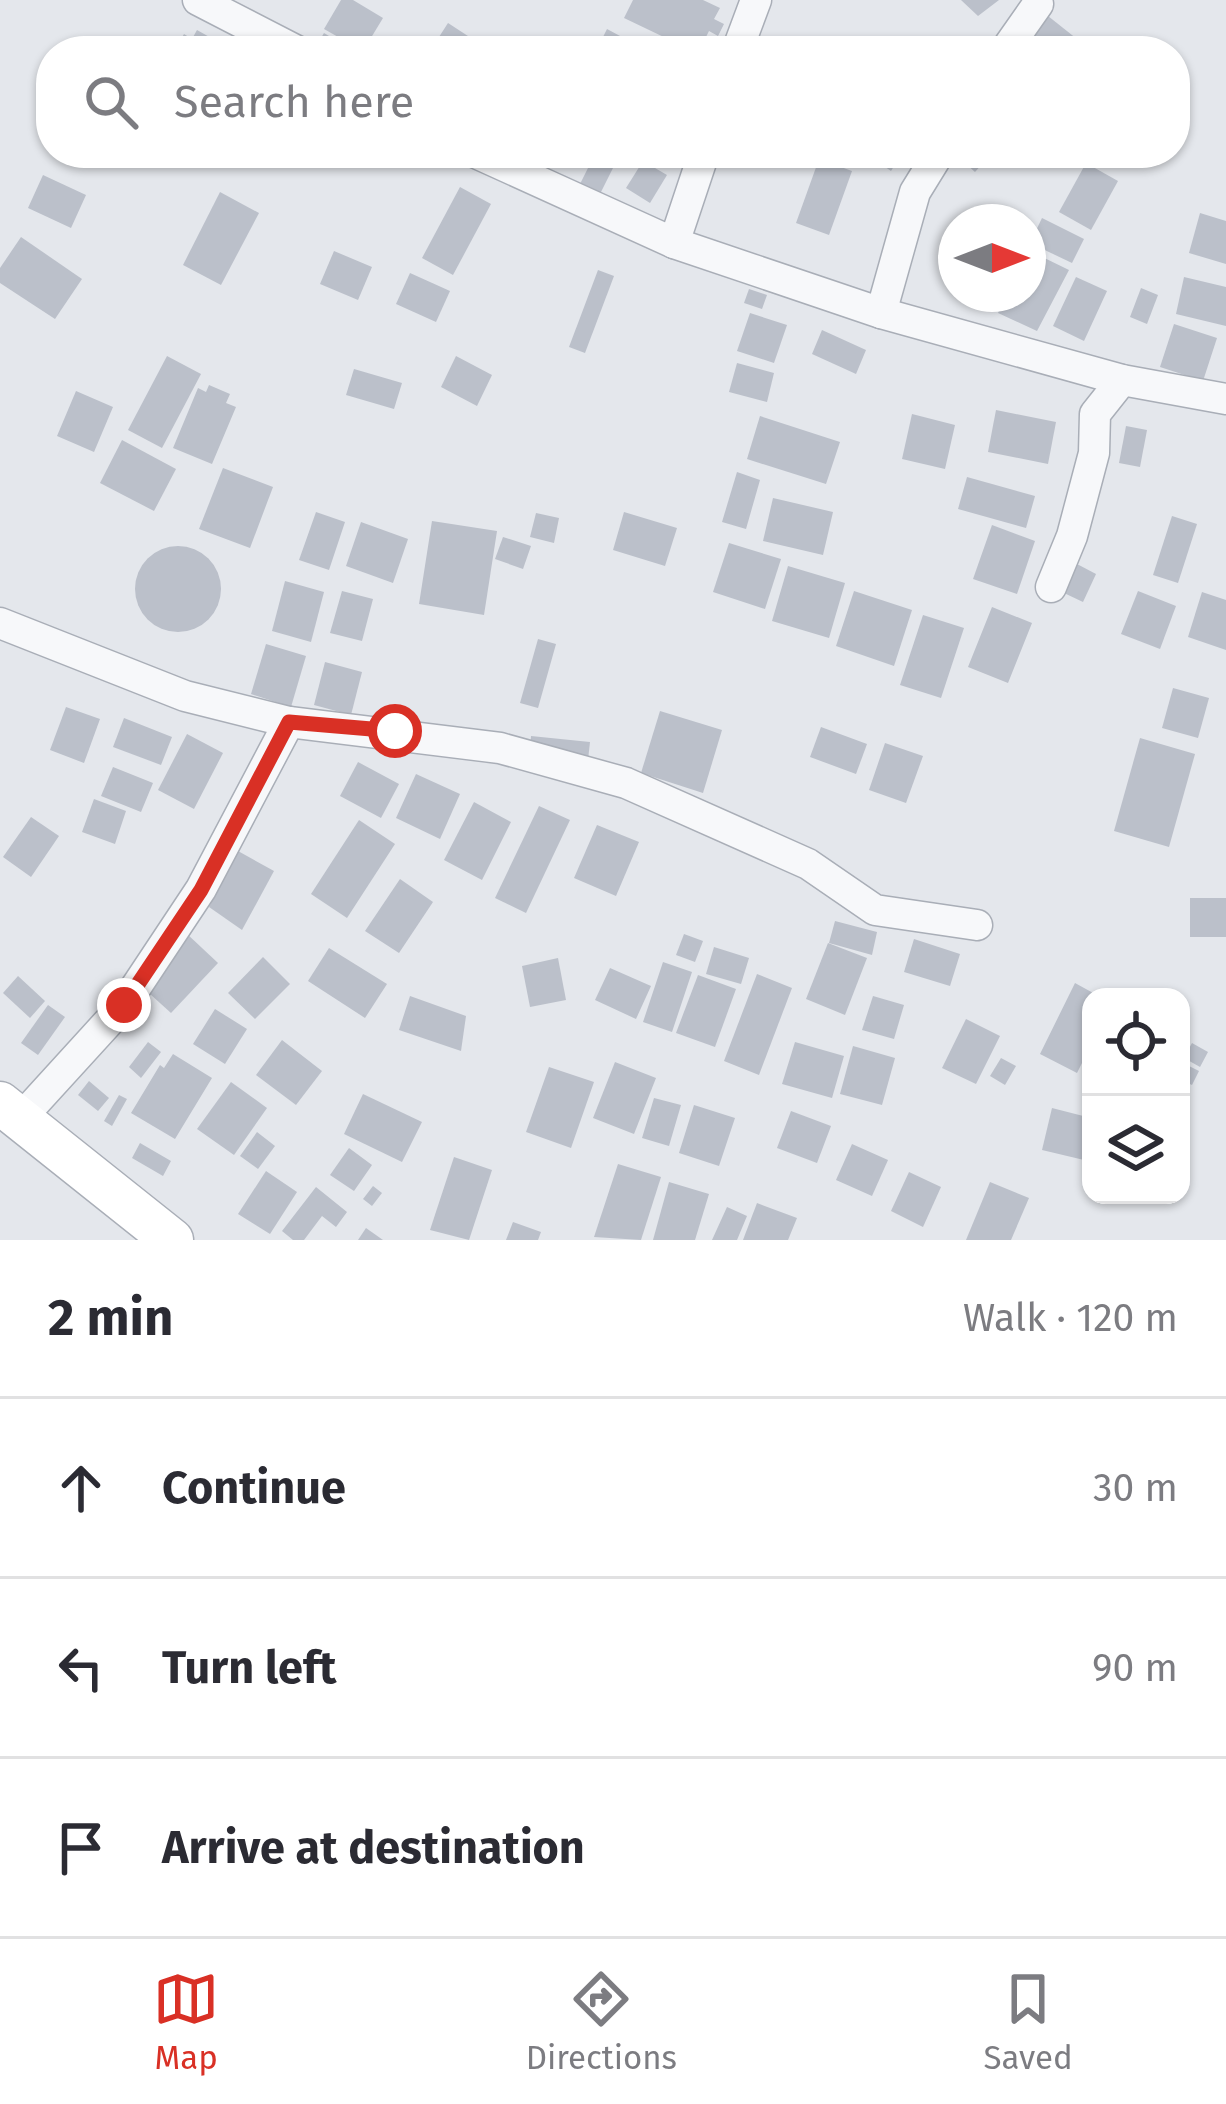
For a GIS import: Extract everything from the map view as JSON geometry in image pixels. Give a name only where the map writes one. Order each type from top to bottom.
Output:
[{"type":"street","points":[[197,0],[268,36]]},
{"type":"street","points":[[743,36],[756,0]]},
{"type":"street","points":[[1016,36],[1038,4]]},
{"type":"street","points":[[509,168],[674,242],[881,313],[1122,380],[1226,399]]},
{"type":"street","points":[[674,242],[699,168]]},
{"type":"street","points":[[881,313],[914,193],[930,168]]},
{"type":"street","points":[[1051,587],[1072,536],[1094,453],[1095,414],[1122,380]]},
{"type":"street","points":[[0,623],[184,697],[289,722],[500,748],[626,783],[808,864],[875,910],[977,925]]},
{"type":"street","points":[[172,1240],[10,1111],[124,1005],[201,890],[289,722]]},
{"type":"building","points":[[341,0],[353,0],[383,18],[372,36],[336,36],[324,29]]},
{"type":"building","points":[[633,0],[703,0],[720,8],[714,19],[724,24],[718,36],[709,31],[706,36],[662,36],[624,18]]},
{"type":"building","points":[[961,0],[999,0],[978,16]]},
{"type":"building","points":[[1043,12],[1073,36],[1024,36]]},
{"type":"building","points":[[448,23],[468,36],[440,36]]},
{"type":"building","points":[[588,168],[613,168],[600,194],[580,184]]},
{"type":"building","points":[[639,168],[655,168],[667,175],[650,203],[626,188]]},
{"type":"building","points":[[816,168],[852,171],[829,235],[796,223]]},
{"type":"building","points":[[1083,168],[1095,168],[1118,181],[1091,230],[1059,212]]},
{"type":"building","points":[[43,175],[86,195],[71,228],[28,208]]},
{"type":"building","points":[[460,187],[491,204],[453,275],[422,258]]},
{"type":"building","points":[[220,192],[259,213],[221,285],[183,265]]},
{"type":"building","points":[[1200,213],[1226,221],[1226,264],[1189,253]]},
{"type":"building","points":[[1046,220],[1084,239],[1072,263],[1046,251]]},
{"type":"building","points":[[21,237],[82,279],[55,319],[0,283],[0,268]]},
{"type":"building","points":[[334,251],[372,267],[358,300],[320,284]]},
{"type":"building","points":[[1046,259],[1069,270],[1037,331],[998,313],[1046,312]]},
{"type":"building","points":[[598,270],[614,276],[585,353],[569,347]]},
{"type":"building","points":[[410,273],[450,291],[436,322],[396,304]]},
{"type":"building","points":[[1076,277],[1107,291],[1084,341],[1053,326]]},
{"type":"building","points":[[1184,277],[1226,287],[1226,326],[1176,314]]},
{"type":"building","points":[[1141,288],[1158,295],[1147,324],[1130,317]]},
{"type":"building","points":[[749,289],[767,295],[762,309],[744,303]]},
{"type":"building","points":[[750,313],[787,325],[774,363],[737,351]]},
{"type":"building","points":[[1174,324],[1217,338],[1203,381],[1160,367]]},
{"type":"building","points":[[822,330],[866,350],[856,374],[812,354]]},
{"type":"building","points":[[167,356],[201,374],[162,448],[128,430]]},
{"type":"building","points":[[456,356],[492,375],[477,406],[441,387]]},
{"type":"building","points":[[737,363],[774,373],[767,402],[729,392]]},
{"type":"building","points":[[354,369],[402,383],[394,409],[346,395]]},
{"type":"building","points":[[209,385],[230,394],[226,403],[236,407],[212,464],[173,448],[198,388],[206,392]]},
{"type":"building","points":[[76,391],[113,407],[94,452],[57,436]]},
{"type":"building","points":[[996,410],[1056,422],[1048,464],[988,452]]},
{"type":"building","points":[[912,414],[955,425],[945,469],[902,459]]},
{"type":"building","points":[[760,416],[840,442],[826,484],[747,459]]},
{"type":"building","points":[[1126,426],[1147,430],[1140,467],[1119,463]]},
{"type":"building","points":[[122,440],[176,469],[154,511],[100,483]]},
{"type":"building","points":[[223,468],[273,487],[250,548],[199,529]]},
{"type":"building","points":[[737,472],[760,480],[746,529],[722,522]]},
{"type":"building","points":[[967,477],[1035,496],[1026,528],[958,509]]},
{"type":"building","points":[[773,498],[833,512],[823,555],[763,541]]},
{"type":"building","points":[[316,512],[345,522],[329,570],[299,560]]},
{"type":"building","points":[[624,512],[677,528],[665,566],[613,550]]},
{"type":"building","points":[[536,513],[559,518],[554,543],[530,537]]},
{"type":"building","points":[[1172,516],[1197,524],[1178,583],[1153,575]]},
{"type":"building","points":[[432,521],[497,531],[484,615],[419,604]]},
{"type":"building","points":[[361,522],[408,539],[393,583],[346,566]]},
{"type":"building","points":[[992,525],[1035,541],[1017,594],[973,579]]},
{"type":"building","points":[[503,537],[531,546],[523,569],[495,559]]},
{"type":"building","points":[[729,543],[781,559],[765,609],[713,592]]},
{"type":"building","points":[[178,546],[209,558],[221,589],[209,620],[178,632],[147,620],[135,589],[147,558]]},
{"type":"building","points":[[1077,564],[1096,574],[1083,602],[1064,593]]},
{"type":"building","points":[[788,566],[845,583],[829,638],[772,621]]},
{"type":"building","points":[[285,581],[324,592],[311,642],[272,631]]},
{"type":"building","points":[[342,591],[373,599],[362,641],[330,633]]},
{"type":"building","points":[[854,591],[912,610],[894,666],[836,646]]},
{"type":"building","points":[[1138,591],[1176,606],[1160,649],[1121,634]]},
{"type":"building","points":[[1202,592],[1226,600],[1226,650],[1188,637]]},
{"type":"building","points":[[992,607],[1032,623],[1008,683],[968,667]]},
{"type":"building","points":[[923,615],[964,628],[941,698],[900,685]]},
{"type":"building","points":[[538,639],[556,644],[538,708],[520,703]]},
{"type":"building","points":[[266,644],[306,656],[291,707],[251,694]]},
{"type":"building","points":[[325,662],[362,672],[351,715],[314,705]]},
{"type":"building","points":[[1173,688],[1209,698],[1198,738],[1162,728]]},
{"type":"building","points":[[66,707],[100,719],[84,763],[50,750]]},
{"type":"building","points":[[660,711],[722,730],[703,793],[641,773]]},
{"type":"building","points":[[124,718],[172,737],[161,765],[113,747]]},
{"type":"building","points":[[821,727],[867,744],[856,774],[810,757]]},
{"type":"building","points":[[187,734],[223,753],[194,809],[158,790]]},
{"type":"building","points":[[531,736],[590,742],[588,760],[530,755]]},
{"type":"building","points":[[1140,738],[1195,754],[1169,847],[1114,831]]},
{"type":"building","points":[[885,743],[923,756],[906,803],[869,790]]},
{"type":"building","points":[[358,762],[399,784],[381,818],[340,796]]},
{"type":"building","points":[[113,767],[153,783],[141,812],[101,796]]},
{"type":"building","points":[[416,774],[460,794],[440,839],[396,818]]},
{"type":"building","points":[[94,799],[126,811],[115,844],[82,832]]},
{"type":"building","points":[[474,802],[511,822],[482,880],[444,860]]},
{"type":"building","points":[[539,806],[570,820],[526,913],[495,898]]},
{"type":"building","points":[[31,817],[59,836],[31,877],[3,857]]},
{"type":"building","points":[[359,820],[395,844],[347,918],[311,894]]},
{"type":"building","points":[[597,825],[639,842],[616,896],[574,878]]},
{"type":"building","points":[[238,851],[274,871],[242,930],[209,907]]},
{"type":"building","points":[[400,879],[433,902],[399,953],[365,931]]},
{"type":"building","points":[[1190,898],[1226,898],[1226,937],[1190,937]]},
{"type":"building","points":[[835,921],[877,932],[872,955],[829,943]]},
{"type":"building","points":[[186,933],[218,963],[171,1013],[139,984]]},
{"type":"building","points":[[684,934],[703,941],[695,962],[676,955]]},
{"type":"building","points":[[914,939],[960,954],[950,986],[904,972]]},
{"type":"building","points":[[828,943],[867,958],[845,1015],[806,999]]},
{"type":"building","points":[[714,947],[749,958],[741,984],[706,974]]},
{"type":"building","points":[[329,948],[387,984],[365,1018],[308,981]]},
{"type":"building","points":[[263,957],[290,984],[255,1019],[228,993]]},
{"type":"building","points":[[558,958],[566,1000],[530,1007],[522,966]]},
{"type":"building","points":[[663,962],[692,972],[672,1032],[643,1022]]},
{"type":"building","points":[[610,968],[651,986],[636,1019],[595,1000]]},
{"type":"building","points":[[757,974],[792,988],[759,1075],[724,1061]]},
{"type":"building","points":[[698,975],[736,989],[715,1047],[676,1033]]},
{"type":"building","points":[[18,976],[45,1001],[30,1018],[3,993]]},
{"type":"building","points":[[1075,983],[1084,988],[1082,1063],[1077,1073],[1040,1054]]},
{"type":"building","points":[[410,996],[466,1016],[461,1051],[399,1030]]},
{"type":"building","points":[[873,996],[904,1005],[894,1039],[862,1030]]},
{"type":"building","points":[[48,1005],[65,1017],[38,1055],[21,1043]]},
{"type":"building","points":[[215,1009],[247,1029],[225,1064],[193,1044]]},
{"type":"building","points":[[966,1019],[1000,1036],[976,1084],[942,1068]]},
{"type":"building","points":[[282,1040],[322,1071],[296,1105],[256,1075]]},
{"type":"building","points":[[148,1042],[161,1052],[141,1078],[129,1067]]},
{"type":"building","points":[[795,1042],[844,1056],[832,1098],[782,1084]]},
{"type":"building","points":[[1192,1043],[1208,1052],[1200,1067],[1190,1061]]},
{"type":"building","points":[[853,1046],[895,1058],[882,1105],[840,1094]]},
{"type":"building","points":[[173,1054],[212,1078],[175,1139],[131,1113],[160,1065],[164,1068]]},
{"type":"building","points":[[1001,1058],[1016,1066],[1005,1085],[990,1076]]},
{"type":"building","points":[[615,1062],[656,1078],[634,1134],[593,1118]]},
{"type":"building","points":[[1190,1066],[1199,1071],[1190,1084]]},
{"type":"building","points":[[549,1067],[594,1082],[571,1148],[526,1132]]},
{"type":"building","points":[[89,1081],[109,1098],[98,1111],[78,1095]]},
{"type":"building","points":[[231,1082],[267,1108],[234,1155],[197,1129]]},
{"type":"building","points":[[363,1094],[422,1122],[402,1162],[344,1134]]},
{"type":"building","points":[[119,1095],[127,1099],[112,1126],[104,1121]]},
{"type":"building","points":[[654,1098],[681,1105],[669,1146],[642,1138]]},
{"type":"building","points":[[694,1105],[735,1118],[719,1166],[679,1153]]},
{"type":"building","points":[[1052,1108],[1082,1116],[1082,1160],[1042,1150]]},
{"type":"building","points":[[791,1111],[831,1126],[817,1163],[777,1148]]},
{"type":"building","points":[[257,1132],[275,1146],[258,1169],[240,1156]]},
{"type":"building","points":[[140,1143],[171,1161],[163,1176],[132,1158]]},
{"type":"building","points":[[852,1144],[888,1160],[872,1196],[836,1180]]},
{"type":"building","points":[[349,1148],[372,1165],[354,1191],[330,1175]]},
{"type":"building","points":[[454,1157],[492,1170],[469,1240],[430,1230]]},
{"type":"building","points":[[618,1164],[661,1177],[641,1240],[594,1237]]},
{"type":"building","points":[[266,1171],[297,1192],[270,1234],[238,1214]]},
{"type":"building","points":[[909,1172],[941,1187],[923,1227],[891,1211]]},
{"type":"building","points":[[669,1182],[709,1194],[695,1240],[653,1240]]},
{"type":"building","points":[[990,1182],[1029,1198],[1011,1240],[966,1240]]},
{"type":"building","points":[[373,1186],[382,1193],[372,1206],[363,1199]]},
{"type":"building","points":[[316,1187],[347,1212],[336,1227],[322,1216],[304,1240],[293,1240],[282,1231]]},
{"type":"building","points":[[757,1203],[797,1218],[788,1240],[743,1240]]},
{"type":"building","points":[[727,1207],[747,1216],[737,1240],[712,1240]]},
{"type":"building","points":[[513,1222],[541,1232],[538,1240],[506,1240]]},
{"type":"building","points":[[366,1228],[383,1240],[358,1240]]},
{"type":"route","points":[[124,1005],[163,940],[201,890],[289,722],[395,731]]}]
